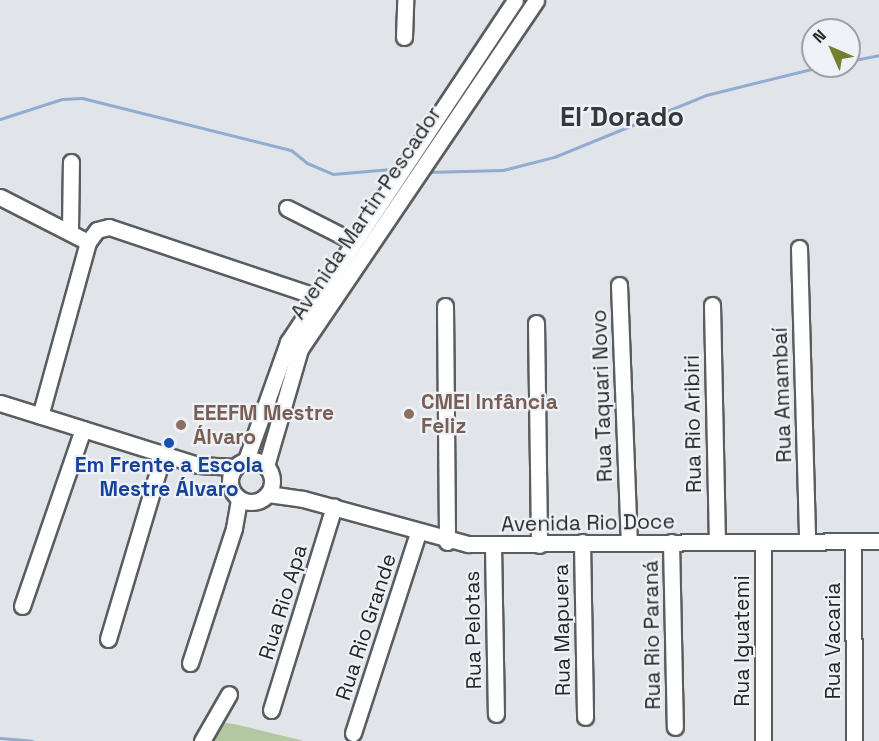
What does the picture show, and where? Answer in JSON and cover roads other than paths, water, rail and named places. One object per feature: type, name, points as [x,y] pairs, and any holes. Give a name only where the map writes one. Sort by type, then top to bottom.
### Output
[{"type":"street","points":[[404,37],[405,0]]},
{"type":"street","name":"Avenida Martin Pescador","points":[[240,464],[281,356],[515,0]]},
{"type":"street","name":"Avenida Martin Pescador","points":[[266,466],[300,349],[536,0]]},
{"type":"street","points":[[70,230],[71,162]]},
{"type":"street","points":[[0,197],[70,230],[88,242]]},
{"type":"street","points":[[287,208],[354,242]]},
{"type":"street","points":[[40,416],[88,242],[98,230],[109,227],[318,297]]},
{"type":"street","name":"Rua Amambaí","points":[[799,248],[807,542]]},
{"type":"street","name":"Rua Taquari Novo","points":[[619,285],[629,542]]},
{"type":"street","name":"Rua Rio Aribiri","points":[[712,305],[717,542]]},
{"type":"street","points":[[445,306],[447,542]]},
{"type":"street","points":[[536,323],[538,544]]},
{"type":"street","points":[[0,404],[198,465],[230,484],[247,501]]},
{"type":"street","points":[[22,606],[83,429]]},
{"type":"street","points":[[108,639],[163,454]]},
{"type":"street","points":[[230,484],[240,464]]},
{"type":"street","points":[[190,663],[234,528],[247,501],[270,489],[266,466],[198,465]]},
{"type":"street","name":"Avenida Rio Doce","points":[[270,489],[447,542],[493,545],[582,542],[879,541]]},
{"type":"street","name":"Rua Rio Apa","points":[[271,710],[334,507]]},
{"type":"street","name":"Rua Rio Grande","points":[[353,733],[418,533]]},
{"type":"street","name":"Rua Mapuera","points":[[582,542],[585,717]]},
{"type":"street","name":"Rua Rio Paraná","points":[[671,542],[675,727]]},
{"type":"street","name":"Rua Iguatemi","points":[[763,542],[763,741]]},
{"type":"street","name":"Rua Vacaria","points":[[853,542],[854,741]]},
{"type":"street","name":"Rua Pelotas","points":[[493,545],[496,714]]},
{"type":"street","points":[[202,741],[229,694]]},
{"type":"waterway","points":[[861,59],[879,55]]},
{"type":"waterway","points":[[426,172],[503,170],[554,157],[706,95],[801,71]]},
{"type":"waterway","points":[[0,119],[62,99],[82,98],[291,150],[307,163],[333,174],[391,169]]},
{"type":"waterway","points":[[0,738],[32,741]]},
{"type":"place","name":"CMEI Infância Feliz","points":[[409,414]]},
{"type":"place","name":"EEEFM Mestre Álvaro","points":[[181,425]]},
{"type":"place","name":"Em Frente a Escola Mestre Álvaro","points":[[169,443]]},
{"type":"district","name":"El´Dorado","points":[[622,117]]}]
